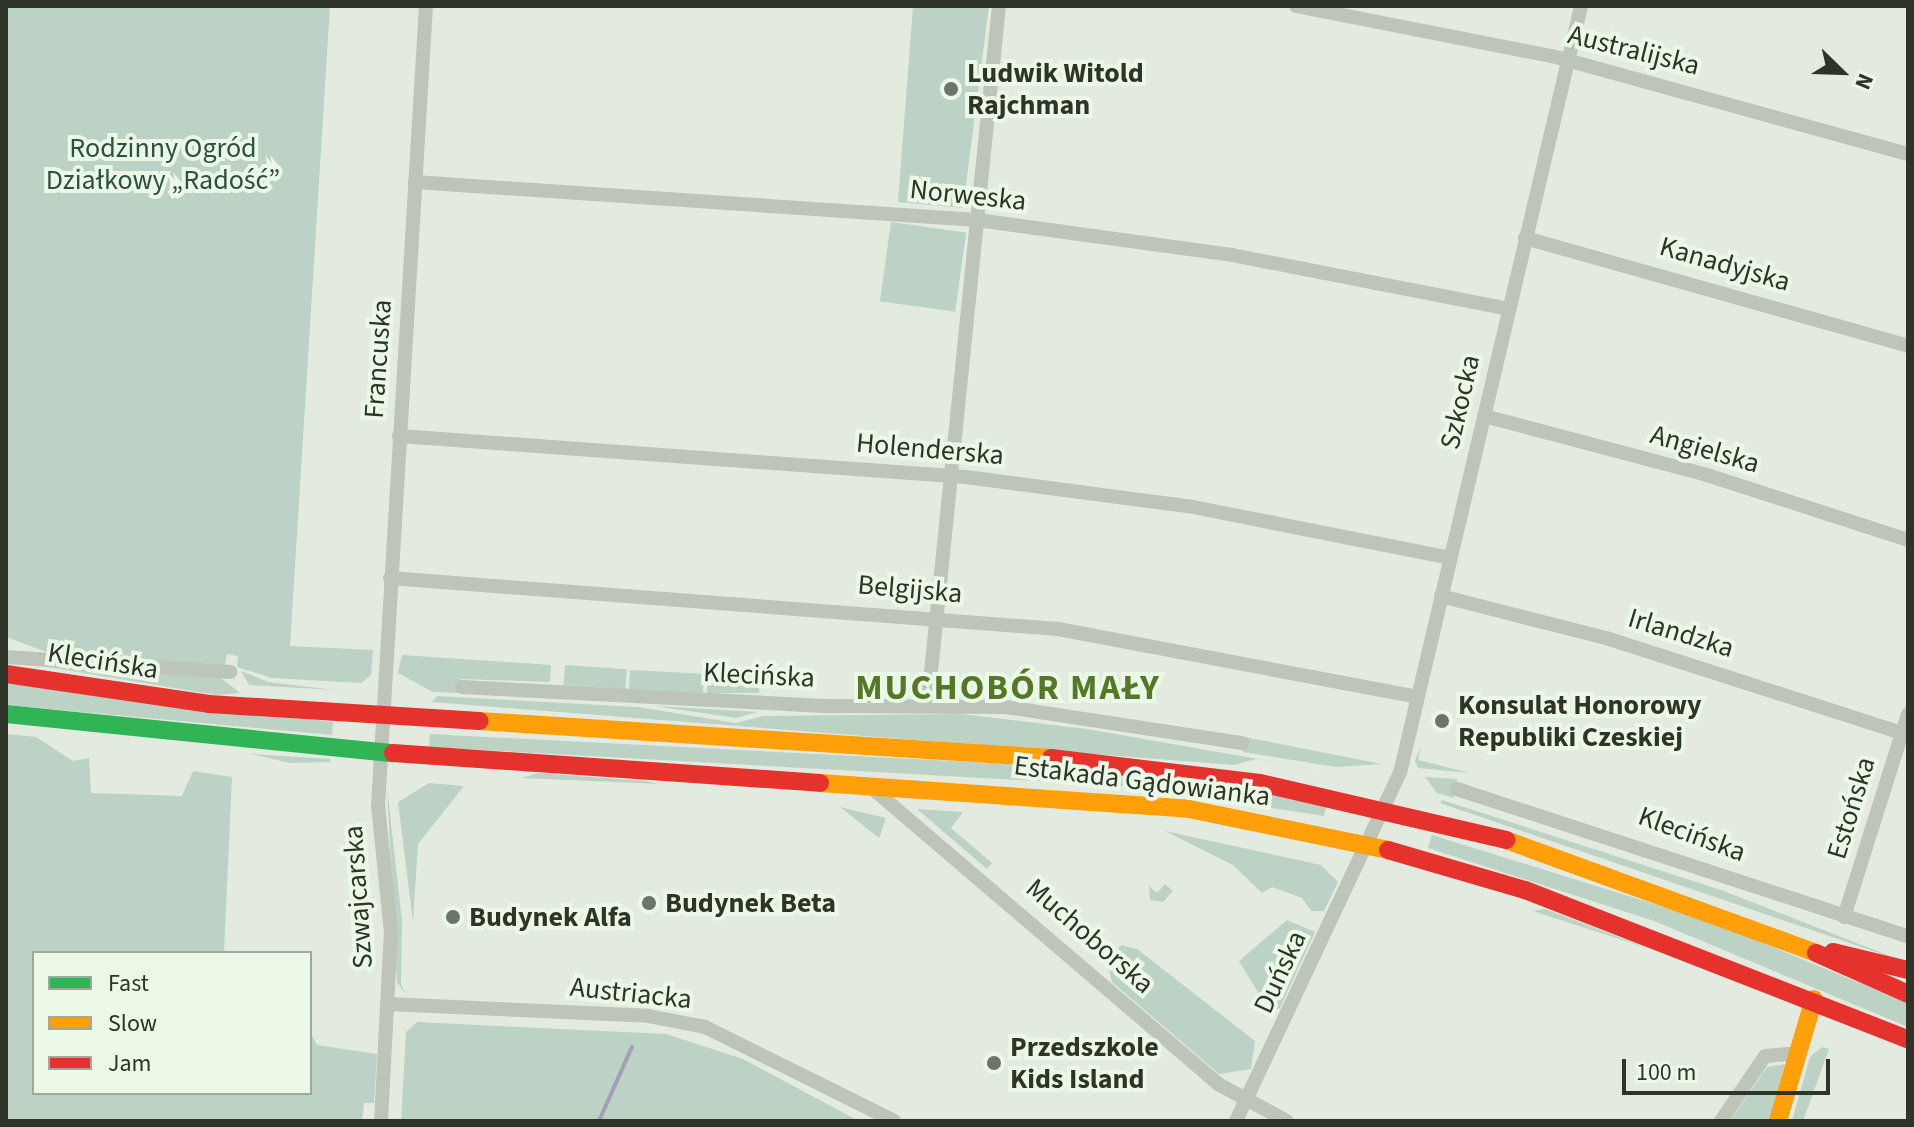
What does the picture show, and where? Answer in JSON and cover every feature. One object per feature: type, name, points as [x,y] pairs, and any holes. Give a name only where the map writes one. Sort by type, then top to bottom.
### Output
[{"type":"main road","name":"Klecińska","points":[[6,674],[209,704],[384,716]]},
{"type":"main road","points":[[6,714],[381,751]]},
{"type":"main road","name":"Estakada Gądowianka","points":[[384,716],[1087,760],[1384,807],[1585,864],[1797,945],[1908,994]]},
{"type":"main road","name":"Estakada Gądowianka","points":[[381,751],[863,783],[1189,809],[1368,844],[1596,913],[1908,1039]]},
{"type":"main road","points":[[1797,945],[1908,970]]},
{"type":"main road","points":[[1778,1121],[1814,999]]},
{"type":"street","name":"Francuska","points":[[384,716],[426,6]]},
{"type":"street","points":[[928,701],[999,6]]},
{"type":"street","name":"Australijska","points":[[1296,6],[1567,60],[1908,154]]},
{"type":"street","name":"Szkocka","points":[[1384,807],[1418,697],[1581,6]]},
{"type":"street","name":"Norweska","points":[[415,182],[977,220],[1232,255],[1509,309]]},
{"type":"street","name":"Kanadyjska","points":[[1525,238],[1908,346]]},
{"type":"street","name":"Angielska","points":[[1484,416],[1707,475],[1908,540]]},
{"type":"street","name":"Holenderska","points":[[399,436],[949,475],[1193,507],[1450,558]]},
{"type":"street","name":"Belgijska","points":[[390,578],[935,616],[1125,638],[1418,697]]},
{"type":"street","name":"Irlandzka","points":[[1441,596],[1621,642],[1902,733]]},
{"type":"street","points":[[6,657],[230,672]]},
{"type":"street","name":"Klecińska","points":[[462,687],[829,706],[928,701],[1242,743]]},
{"type":"street","name":"Estońska","points":[[1844,917],[1908,714]]},
{"type":"street","name":"Szwajcarska","points":[[381,1121],[391,916],[377,830],[384,716]]},
{"type":"street","name":"Muchoborska","points":[[863,783],[1246,1103],[1287,1121]]},
{"type":"street","name":"Klecińska","points":[[1457,789],[1908,936]]},
{"type":"street","name":"Duńska","points":[[1236,1121],[1384,807]]},
{"type":"street","name":"Austriacka","points":[[388,1004],[648,1016],[705,1027],[894,1121]]},
{"type":"street","points":[[1721,1121],[1765,1056],[1798,1053]]},
{"type":"green space","name":"Rodzinny Ogród Działkowy „Radość”","points":[[6,6],[330,6],[290,646],[373,650],[371,675],[361,683],[272,678],[237,667],[238,656],[227,654],[225,665],[52,654],[6,637]]},
{"type":"green space","points":[[913,6],[989,6],[963,208],[898,202]]},
{"type":"green space","points":[[891,222],[966,233],[955,312],[880,301]]},
{"type":"green space","points":[[402,655],[551,665],[550,682],[461,679],[459,693],[433,692],[398,673]]},
{"type":"green space","points":[[6,660],[221,678],[240,693],[216,695]]},
{"type":"green space","points":[[565,665],[627,669],[625,689],[564,685]]},
{"type":"green space","points":[[630,670],[704,674],[703,693],[629,689]]},
{"type":"green space","points":[[241,671],[268,682],[335,690],[249,685]]},
{"type":"green space","points":[[708,675],[760,678],[759,693],[707,693]]},
{"type":"green space","points":[[6,683],[333,722],[332,735],[6,705]]},
{"type":"green space","points":[[437,696],[638,707],[736,723],[763,716],[961,714],[1087,729],[1337,773],[1256,759],[1234,765],[432,702]]},
{"type":"green space","points":[[657,706],[758,712],[736,718]]},
{"type":"green space","points":[[6,734],[36,737],[73,761],[89,758],[91,793],[182,796],[193,771],[232,777],[224,951],[32,951],[32,1095],[312,1095],[312,1036],[317,1045],[377,1054],[374,1103],[364,1103],[362,1121],[6,1121]]},
{"type":"green space","points":[[430,734],[1106,769],[1327,803],[1324,816],[1126,786],[429,747]]},
{"type":"green space","points":[[1245,737],[1382,764],[1336,767],[1243,752]]},
{"type":"green space","points":[[1421,745],[1418,760],[1470,773],[1418,768],[1415,761]]},
{"type":"green space","points":[[251,754],[330,759],[330,762],[290,763]]},
{"type":"green space","points":[[538,773],[645,781],[660,784],[522,778]]},
{"type":"green space","points":[[1425,777],[1457,779],[1454,798],[1437,793]]},
{"type":"green space","points":[[429,783],[464,786],[418,844],[413,922],[398,802]]},
{"type":"green space","points":[[387,788],[402,921],[401,985],[407,996],[397,982]]},
{"type":"green space","points":[[1442,800],[1721,890],[1908,963],[1440,803]]},
{"type":"green space","points":[[840,807],[886,818],[879,838]]},
{"type":"green space","points":[[917,809],[963,812],[951,828],[992,863],[987,869]]},
{"type":"green space","points":[[1165,831],[1321,865],[1338,882],[1324,911],[1311,911],[1302,898],[1272,887],[1262,893],[1233,865]]},
{"type":"green space","points":[[1432,835],[1712,922],[1908,1003],[1908,1027],[1654,921],[1428,848]]},
{"type":"green space","points":[[1165,884],[1173,891],[1163,902],[1150,900],[1149,886],[1157,893]]},
{"type":"green space","points":[[1545,909],[1650,949],[1533,911]]},
{"type":"green space","points":[[1287,920],[1315,932],[1280,1008],[1270,1012],[1239,961]]},
{"type":"green space","points":[[1121,945],[1137,949],[1255,1041],[1251,1069],[1219,1074],[1112,982],[1107,963]]},
{"type":"green space","points":[[417,1022],[666,1034],[743,1059],[859,1121],[401,1121],[406,1032]]},
{"type":"green space","points":[[1822,1047],[1829,1049],[1803,1121],[1792,1121],[1810,1057]]},
{"type":"green space","points":[[1785,1064],[1770,1121],[1730,1121],[1767,1067]]},
{"type":"waterway","points":[[599,1121],[632,1047]]},
{"type":"traffic: fast","points":[[6,714],[393,753]]},
{"type":"traffic: slow","points":[[479,721],[1051,758]]},
{"type":"traffic: slow","points":[[820,783],[1189,809],[1388,850]]},
{"type":"traffic: slow","points":[[1506,840],[1816,953]]},
{"type":"traffic: slow","points":[[1778,1121],[1814,999]]},
{"type":"traffic: jam","points":[[6,674],[209,704],[479,721]]},
{"type":"traffic: jam","points":[[393,753],[820,783]]},
{"type":"traffic: jam","points":[[1051,758],[1260,783],[1506,840]]},
{"type":"traffic: jam","points":[[1388,850],[1525,890],[1908,1039]]},
{"type":"traffic: jam","points":[[1833,952],[1908,970]]},
{"type":"traffic: jam","points":[[1816,953],[1908,994]]},
{"type":"place","name":"Ludwik Witold Rajchman","points":[[951,89]]},
{"type":"place","name":"Konsulat Honorowy Republiki Czeskiej","points":[[1442,721]]},
{"type":"place","name":"Budynek Beta","points":[[649,903]]},
{"type":"place","name":"Budynek Alfa","points":[[453,917]]},
{"type":"place","name":"Przedszkole Kids Island","points":[[994,1063]]},
{"type":"district","name":"MUCHOBÓR MAŁY","points":[[1008,688]]}]
